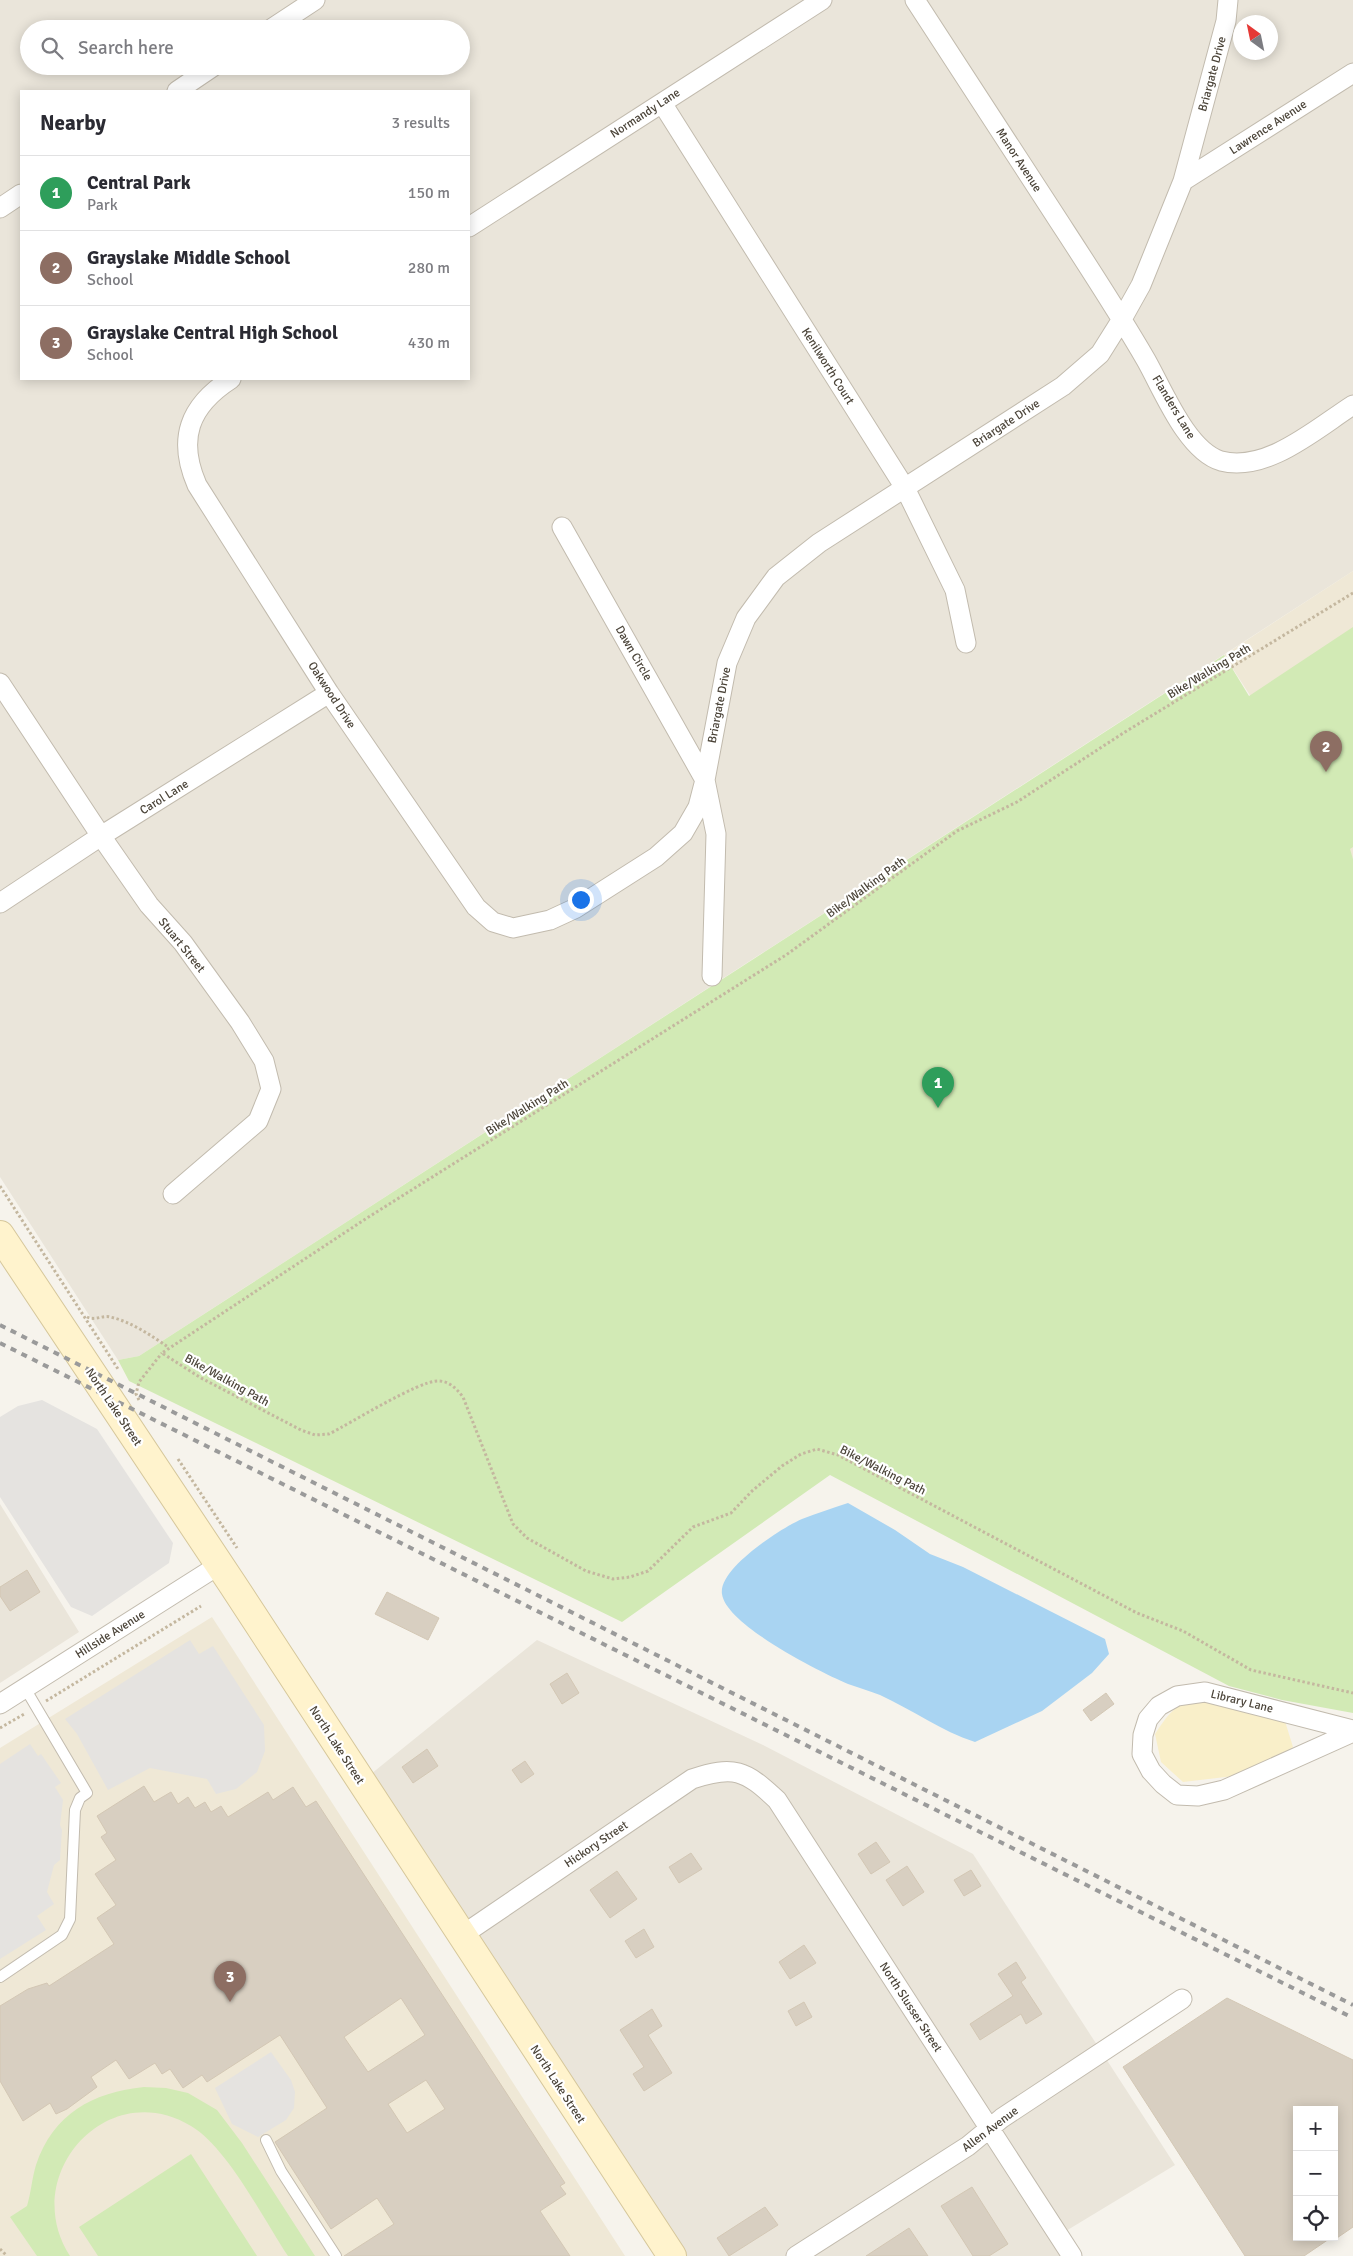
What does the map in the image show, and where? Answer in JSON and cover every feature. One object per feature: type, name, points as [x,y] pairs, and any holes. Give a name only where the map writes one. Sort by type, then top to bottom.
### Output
[{"type":"street","points":[[285,20],[315,0]]},
{"type":"street","name":"Normandy Lane","points":[[470,226],[822,0]]},
{"type":"street","name":"Manor Avenue","points":[[915,0],[1122,319]]},
{"type":"street","name":"Briargate Drive","points":[[513,928],[550,920],[576,908],[656,857],[683,833],[698,807],[705,780],[727,663],[746,618],[776,576],[819,543],[1063,386],[1100,354],[1141,284],[1183,181],[1226,20],[1228,0]]},
{"type":"street","name":"Lawrence Avenue","points":[[1183,181],[1353,72]]},
{"type":"street","points":[[178,90],[201,75]]},
{"type":"street","name":"Kenilworth Court","points":[[662,103],[905,488],[955,590],[966,642]]},
{"type":"street","points":[[0,208],[20,195]]},
{"type":"street","name":"Flanders Lane","points":[[1122,319],[1190,438],[1207,454],[1221,460],[1238,463],[1255,462],[1279,452],[1353,405]]},
{"type":"street","name":"Oakwood Drive","points":[[230,380],[198,409],[188,437],[186,452],[190,469],[198,485],[329,693],[476,907],[493,922],[513,928]]},
{"type":"street","name":"Dawn Circle","points":[[562,526],[705,780]]},
{"type":"street","name":"Stuart Street","points":[[0,683],[149,905],[183,943],[240,1022],[264,1061],[271,1089],[258,1122],[172,1194]]},
{"type":"street","name":"Carol Lane","points":[[0,903],[101,836],[329,693]]},
{"type":"street","name":"Briargate Drive","points":[[705,780],[716,834],[712,976]]},
{"type":"street","name":"North Lake Street","points":[[0,1235],[231,1560],[461,1936],[672,2256]]},
{"type":"street","name":"Hillside Avenue","points":[[0,1704],[231,1560]]},
{"type":"street","name":"Library Lane","points":[[1205,1692],[1353,1731],[1224,1790],[1198,1796],[1177,1795],[1151,1771],[1142,1754],[1143,1735],[1148,1719],[1159,1706],[1177,1696],[1205,1692]]},
{"type":"street","name":"Hickory Street","points":[[461,1936],[692,1779],[714,1772],[738,1772]]},
{"type":"street","name":"North Slusser Street","points":[[738,1772],[754,1779],[777,1800],[1072,2256]]},
{"type":"street","name":"Allen Avenue","points":[[796,2256],[968,2146],[1002,2118],[1182,2000]]},
{"type":"lane","points":[[0,1977],[62,1935],[70,1919],[75,1810],[80,1798],[87,1793],[25,1688]]},
{"type":"lane","points":[[266,2140],[281,2171],[336,2256]]},
{"type":"path","name":"Bike/Walking Path","points":[[1353,593],[1125,732],[1018,802],[957,831],[786,955],[367,1218],[168,1347],[162,1353],[201,1378],[315,1435],[329,1434],[428,1382],[448,1383],[456,1388],[463,1397],[512,1524],[527,1538],[562,1558],[586,1571],[613,1579],[630,1577],[648,1571],[693,1527],[731,1513],[752,1491],[782,1466],[801,1454],[817,1450],[838,1454],[1137,1613],[1183,1631],[1252,1670],[1353,1694]]},
{"type":"path","points":[[0,1186],[94,1328],[120,1372]]},
{"type":"path","points":[[86,1316],[97,1319],[107,1316],[119,1320],[168,1347]]},
{"type":"path","points":[[94,1328],[97,1319]]},
{"type":"path","points":[[136,1394],[139,1382],[162,1353]]},
{"type":"path","points":[[132,1390],[143,1408]]},
{"type":"path","points":[[173,1452],[206,1498],[231,1560]]},
{"type":"path","points":[[0,1728],[202,1606]]},
{"type":"path","points":[[0,2249],[8,2256]]},
{"type":"shaded area","points":[[0,0],[1353,0],[1353,571],[139,1356],[118,1360],[0,1177]]},
{"type":"shaded area","points":[[1353,571],[1353,859],[1349,849],[1224,655]]},
{"type":"shaded area","points":[[42,1400],[97,1429],[173,1543],[169,1563],[92,1616],[71,1607],[0,1497],[0,1417],[18,1406]]},
{"type":"shaded area","points":[[0,1504],[79,1632],[0,1683]]},
{"type":"shaded area","points":[[212,1617],[625,2256],[0,2256],[0,1748]]},
{"type":"shaded area","points":[[190,1640],[199,1654],[213,1646],[264,1725],[265,1751],[257,1772],[236,1789],[216,1794],[207,1779],[150,1768],[108,1790],[77,1734],[65,1719]]},
{"type":"shaded area","points":[[537,1640],[763,1745],[973,1854],[1175,2165],[1051,2240],[1060,2256],[685,2256],[371,1774]]},
{"type":"shaded area","points":[[30,1744],[38,1756],[41,1754],[61,1783],[55,1787],[63,1800],[60,1825],[62,1830],[60,1860],[54,1865],[47,1892],[54,1904],[37,1916],[46,1930],[0,1959],[0,1764]]},
{"type":"shaded area","points":[[271,2052],[291,2080],[295,2092],[294,2108],[286,2120],[258,2137],[232,2124],[215,2088]]},
{"type":"green space","points":[[1353,627],[1353,847],[1350,849],[1353,859],[1353,1713],[1282,1700],[1229,1686],[830,1475],[622,1622],[129,1381],[118,1360],[139,1356],[1224,655],[1249,696]]},
{"type":"green space","points":[[144,2087],[166,2088],[188,2093],[217,2110],[242,2143],[315,2256],[288,2256],[244,2185],[205,2136],[191,2126],[160,2114],[129,2114],[102,2124],[80,2142],[63,2166],[55,2195],[57,2225],[70,2256],[37,2256],[10,2217],[27,2206],[36,2165],[43,2147],[64,2119],[92,2100],[108,2094]]},
{"type":"green space","points":[[191,2154],[257,2256],[98,2256],[79,2227]]},
{"type":"sand","points":[[1216,1701],[1284,1718],[1293,1747],[1267,1765],[1234,1776],[1183,1782],[1161,1762],[1155,1734],[1169,1715],[1180,1706],[1194,1702]]},
{"type":"water","points":[[848,1503],[895,1530],[930,1554],[963,1567],[1105,1639],[1109,1654],[1092,1673],[1042,1711],[975,1742],[950,1732],[880,1695],[848,1684],[776,1646],[756,1633],[727,1606],[722,1594],[723,1584],[740,1562],[766,1540],[802,1519]]},
{"type":"building","points":[[27,1570],[40,1592],[10,1611],[0,1596],[0,1587]]},
{"type":"building","points":[[387,1592],[439,1618],[428,1640],[375,1614]]},
{"type":"building","points":[[567,1673],[579,1693],[562,1704],[550,1684]]},
{"type":"building","points":[[1106,1693],[1114,1704],[1091,1721],[1083,1710]]},
{"type":"building","points":[[427,1749],[438,1766],[413,1783],[402,1767]]},
{"type":"building","points":[[525,1761],[534,1774],[521,1783],[512,1770]]},
{"type":"building","points":[[144,1786],[154,1802],[171,1792],[178,1804],[188,1797],[195,1808],[205,1802],[211,1812],[221,1806],[228,1817],[268,1792],[273,1800],[293,1787],[306,1807],[316,1801],[565,2183],[560,2186],[566,2194],[540,2211],[570,2256],[344,2256],[394,2224],[377,2198],[331,2229],[275,2142],[327,2108],[280,2035],[207,2082],[202,2075],[183,2088],[170,2069],[162,2074],[155,2063],[129,2079],[116,2060],[91,2077],[97,2087],[67,2109],[56,2114],[50,2103],[23,2121],[0,2081],[0,2006],[28,1989],[47,1983],[49,1986],[114,1944],[97,1918],[116,1905],[95,1874],[116,1860],[101,1837],[107,1833],[97,1816]],"holes":[[[401,1998],[425,2035],[368,2072],[344,2037]],[[426,2080],[445,2109],[407,2133],[388,2104]]]},
{"type":"building","points":[[876,1842],[890,1862],[871,1874],[858,1854]]},
{"type":"building","points":[[691,1853],[702,1869],[679,1883],[669,1867]]},
{"type":"building","points":[[907,1866],[924,1892],[903,1906],[886,1880]]},
{"type":"building","points":[[971,1870],[981,1886],[964,1896],[954,1880]]},
{"type":"building","points":[[617,1871],[637,1899],[610,1918],[590,1890]]},
{"type":"building","points":[[644,1929],[654,1947],[636,1958],[625,1941]]},
{"type":"building","points":[[804,1945],[816,1963],[790,1979],[779,1962]]},
{"type":"building","points":[[1016,1962],[1026,1978],[1021,1982],[1042,2014],[1026,2024],[1021,2014],[980,2040],[970,2024],[1013,1996],[998,1974]]},
{"type":"building","points":[[1227,1998],[1353,2060],[1353,2227],[1338,2237],[1338,2106],[1293,2106],[1293,2241],[1326,2241],[1304,2256],[1245,2256],[1123,2067]]},
{"type":"building","points":[[804,2002],[812,2017],[796,2026],[788,2011]]},
{"type":"building","points":[[652,2009],[662,2026],[648,2035],[672,2073],[644,2091],[633,2074],[644,2067],[620,2030]]},
{"type":"building","points":[[972,2187],[1008,2244],[989,2256],[973,2256],[941,2206]]},
{"type":"building","points":[[765,2207],[778,2225],[729,2256],[717,2238]]},
{"type":"building","points":[[909,2228],[928,2256],[866,2256]]},
{"type":"railway","points":[[0,1325],[1353,2005]]},
{"type":"railway","points":[[0,1343],[1353,2018]]},
{"type":"place","name":"Grayslake Middle School","points":[[1326,772]]},
{"type":"place","name":"Central Park","points":[[938,1108]]},
{"type":"place","name":"Grayslake Central High School","points":[[230,2002]]}]
